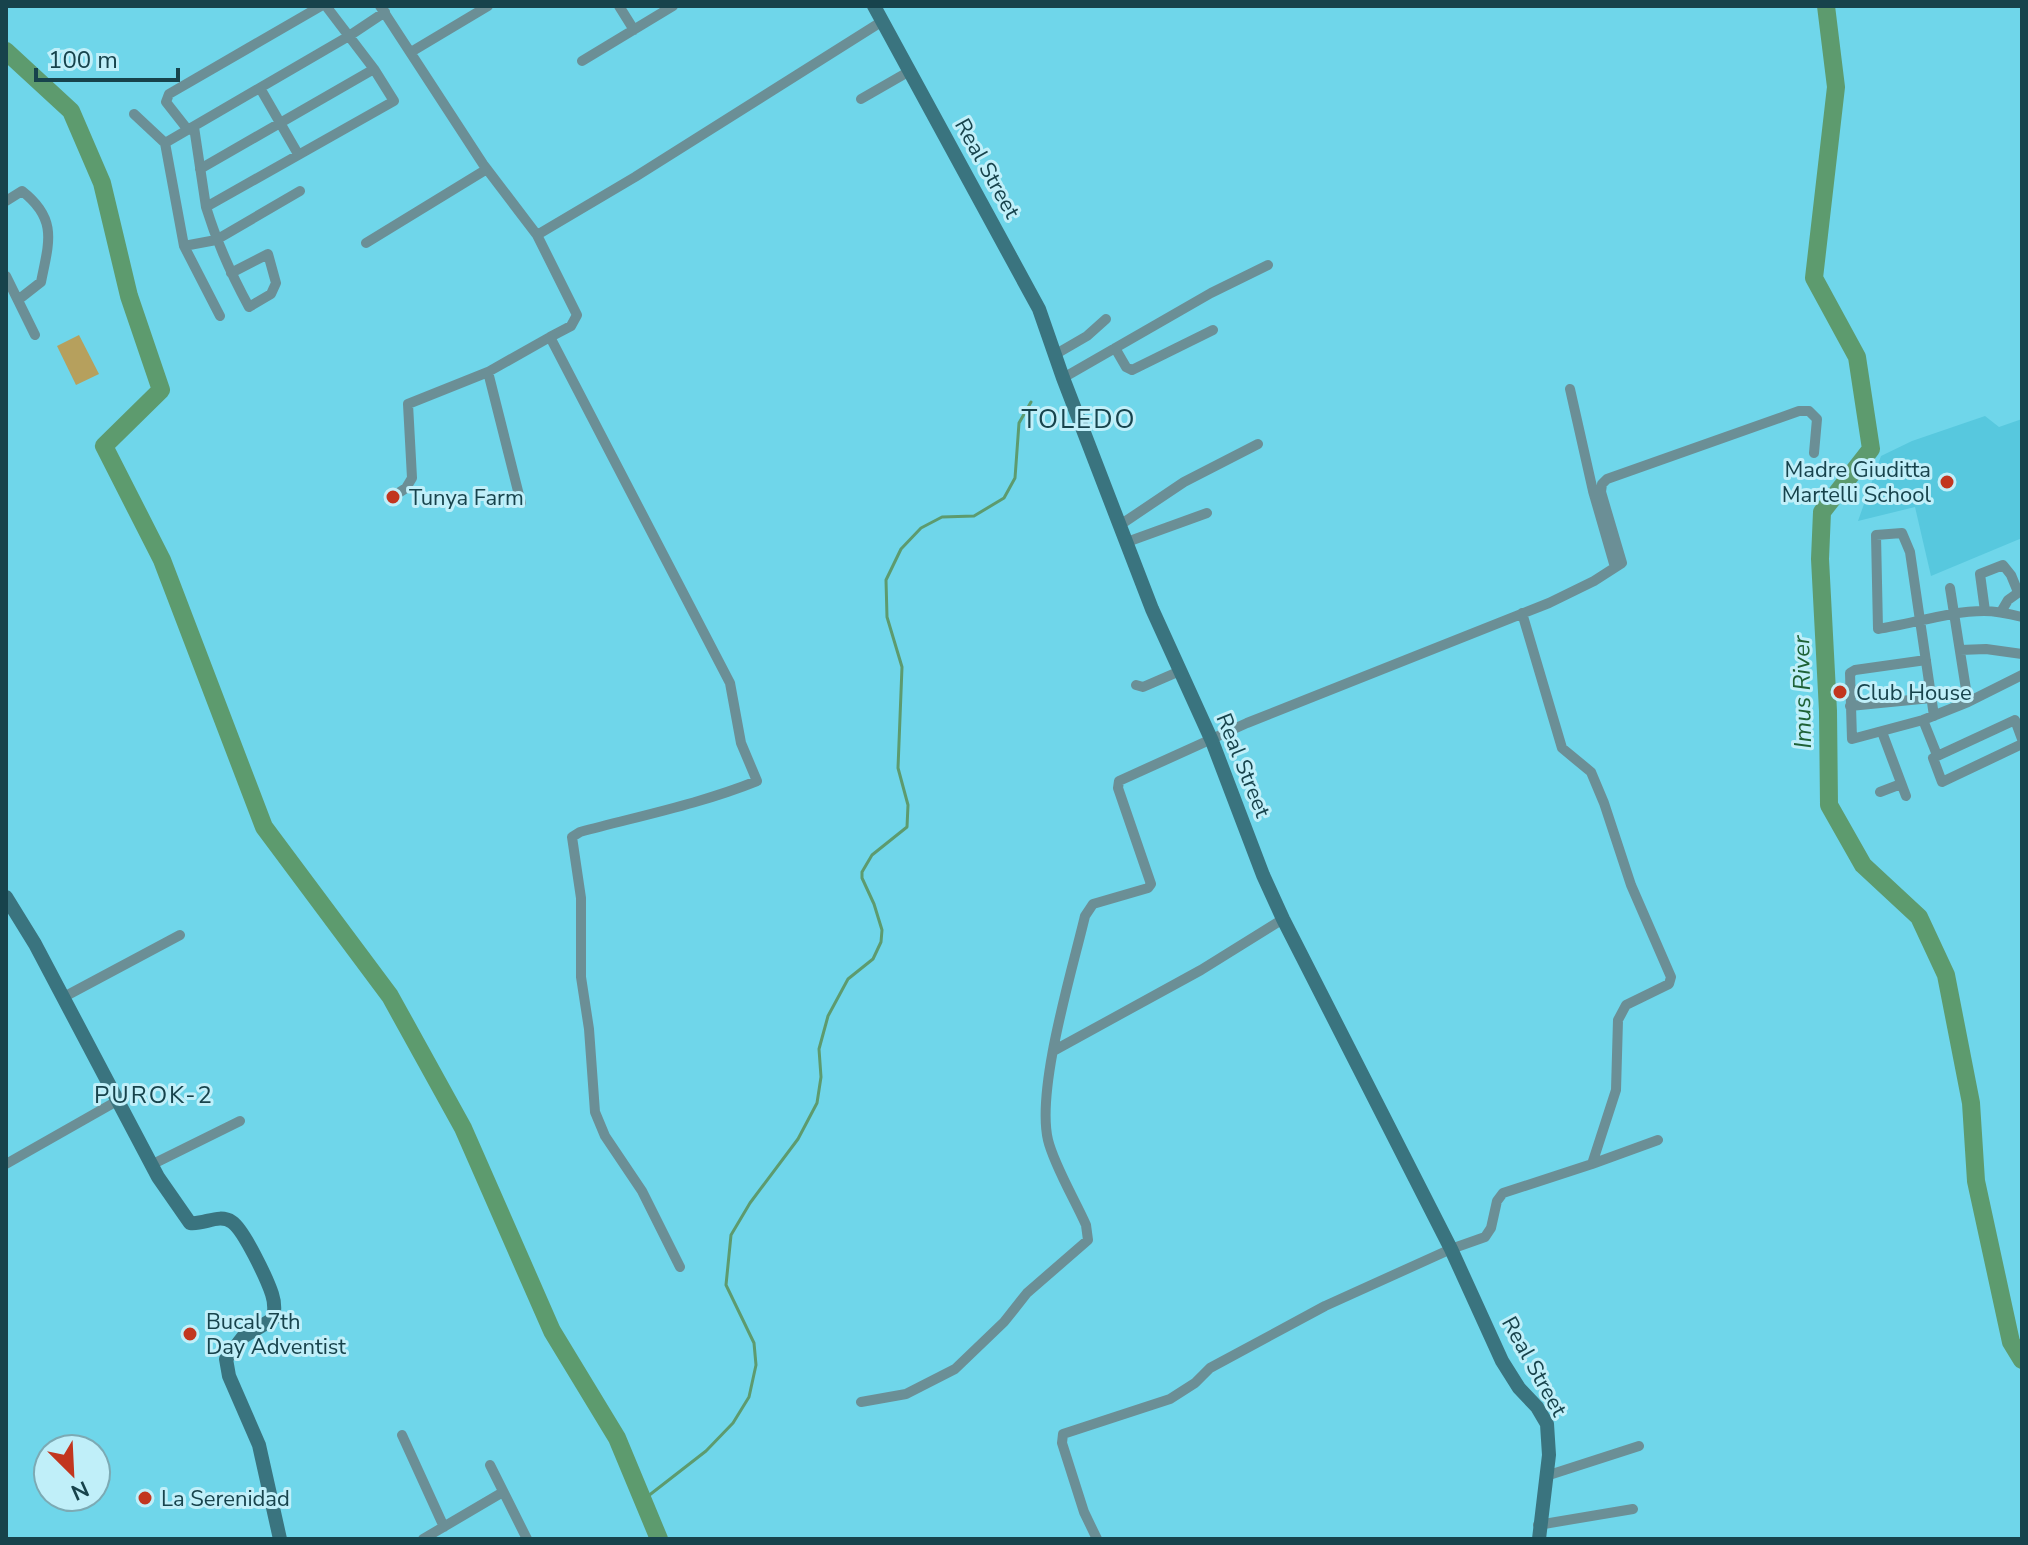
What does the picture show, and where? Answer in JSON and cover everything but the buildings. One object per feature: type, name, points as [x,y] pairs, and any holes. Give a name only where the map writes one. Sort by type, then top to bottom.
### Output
[{"type":"street","points":[[206,207],[394,101],[374,69],[324,6],[169,94],[166,102],[191,129],[206,207],[216,240],[231,273],[249,307],[271,294],[276,283],[268,254],[231,273]]},
{"type":"street","points":[[411,52],[488,6]]},
{"type":"street","points":[[619,6],[634,30]]},
{"type":"street","points":[[582,61],[673,6]]},
{"type":"street","name":"Real Street","points":[[874,6],[1039,309],[1120,525],[1212,741],[1283,919],[1451,1249],[1502,1361],[1547,1424],[1549,1455],[1538,1532]]},
{"type":"street","points":[[165,143],[349,36],[382,9],[487,169],[537,235],[577,315],[571,326],[488,372],[408,404],[412,478],[406,488],[394,496]]},
{"type":"street","points":[[537,235],[881,22]]},
{"type":"street","points":[[200,169],[374,69]]},
{"type":"street","points":[[861,99],[908,72]]},
{"type":"street","points":[[260,88],[298,154]]},
{"type":"street","points":[[134,114],[165,143],[184,246],[220,316]]},
{"type":"street","points":[[366,243],[487,169]]},
{"type":"street","points":[[6,201],[22,191],[38,203],[51,232],[41,282],[18,300]]},
{"type":"street","points":[[184,246],[216,240],[300,191]]},
{"type":"street","points":[[1063,378],[1211,293],[1268,265]]},
{"type":"street","points":[[6,276],[35,335]]},
{"type":"street","points":[[1056,354],[1087,336],[1106,319]]},
{"type":"street","points":[[1115,348],[1126,367],[1132,370],[1213,330]]},
{"type":"street","points":[[550,337],[730,683],[741,743],[757,781],[688,806],[651,812],[572,837],[581,898],[581,977],[589,1029],[595,1112],[605,1136],[642,1191],[680,1267]]},
{"type":"street","points":[[488,372],[521,503]]},
{"type":"street","points":[[1570,389],[1593,491],[1615,567]]},
{"type":"street","points":[[861,1402],[906,1394],[955,1369],[1004,1322],[1027,1293],[1088,1240],[1086,1225],[1049,1141],[1045,1107],[1055,1050],[1089,907],[1148,888],[1151,884],[1117,783],[1297,702],[1522,613],[1594,581],[1622,563],[1601,492],[1602,484],[1607,479],[1799,411],[1809,411],[1817,419],[1814,453]]},
{"type":"street","points":[[1120,525],[1184,482],[1258,444]]},
{"type":"street","points":[[1127,542],[1207,513]]},
{"type":"street","points":[[1937,755],[1928,718],[1931,698],[1921,622],[1910,552],[1902,533],[1876,535],[1878,629],[1921,622],[1954,614],[1985,611],[2022,617]]},
{"type":"street","points":[[1985,611],[1980,574],[2003,565],[2020,591],[2008,600],[2001,612]]},
{"type":"street","points":[[1950,588],[1968,702]]},
{"type":"street","points":[[1522,613],[1562,748],[1591,772],[1631,885],[1671,977],[1669,984],[1626,1005],[1618,1020],[1616,1090],[1592,1164]]},
{"type":"street","points":[[1960,650],[1986,649],[2022,654]]},
{"type":"street","points":[[1926,660],[1850,673],[1852,739],[1928,718],[2022,675]]},
{"type":"street","points":[[1136,685],[1143,687],[1180,671]]},
{"type":"street","points":[[1850,706],[1931,698]]},
{"type":"street","points":[[2015,720],[2022,742],[1942,782],[1933,758],[2015,720]]},
{"type":"street","points":[[1880,792],[1904,790],[1882,732]]},
{"type":"street","points":[[6,897],[35,944],[151,1165],[190,1223],[200,1224],[215,1218],[231,1221],[240,1230],[272,1293],[276,1309],[273,1319],[243,1337],[226,1359],[229,1376],[259,1445],[280,1539]]},
{"type":"street","points":[[1055,1050],[1201,970],[1283,919]]},
{"type":"street","points":[[62,998],[180,935]]},
{"type":"street","points":[[6,1164],[117,1101]]},
{"type":"street","points":[[151,1165],[240,1121]]},
{"type":"street","points":[[1097,1539],[1084,1512],[1066,1457],[1063,1434],[1170,1399],[1195,1383],[1210,1368],[1325,1306],[1451,1249],[1485,1237],[1491,1228],[1497,1201],[1503,1193],[1658,1140]]},
{"type":"street","points":[[402,1435],[444,1527]]},
{"type":"street","points":[[1546,1476],[1639,1446]]},
{"type":"street","points":[[490,1465],[527,1539]]},
{"type":"street","points":[[423,1539],[503,1492]]},
{"type":"street","points":[[1538,1532],[1633,1509]]},
{"type":"shaded area","points":[[79,335],[99,374],[76,385],[57,346]]},
{"type":"shaded area","name":"Madre Giuditta Martelli School","points":[[1985,416],[1999,427],[2022,419],[2022,538],[1931,576],[1915,507],[1858,521],[1881,456],[1912,441]]},
{"type":"waterway","name":"Imus River","points":[[1826,6],[1836,87],[1814,278],[1857,357],[1871,449],[1822,512],[1820,559],[1828,711],[1829,805],[1863,865],[1919,917],[1946,975],[1971,1103],[1976,1181],[2011,1342],[2022,1360]]},
{"type":"waterway","points":[[6,51],[71,111],[102,183],[129,296],[161,390],[104,446],[162,560],[264,827],[390,996],[463,1128],[552,1331],[617,1438],[659,1539]]},
{"type":"waterway","points":[[643,1500],[706,1451],[733,1423],[749,1397],[756,1365],[754,1343],[726,1285],[731,1235],[750,1203],[798,1139],[817,1103],[821,1077],[819,1049],[828,1016],[848,979],[873,959],[881,942],[882,930],[862,872],[872,855],[907,827],[908,805],[898,768],[902,667],[887,617],[886,580],[901,549],[921,528],[942,517],[974,516],[1004,498],[1015,478],[1019,423],[1031,402]]},
{"type":"place","name":"Madre Giuditta Martelli School","points":[[1947,482]]},
{"type":"place","name":"Tunya Farm","points":[[393,497]]},
{"type":"place","name":"Club House","points":[[1840,692]]},
{"type":"place","name":"Bucal 7th Day Adventist","points":[[190,1334]]},
{"type":"place","name":"La Serenidad","points":[[145,1498]]},
{"type":"district","name":"TOLEDO","points":[[1079,419]]},
{"type":"district","name":"PUROK-2","points":[[154,1095]]}]
